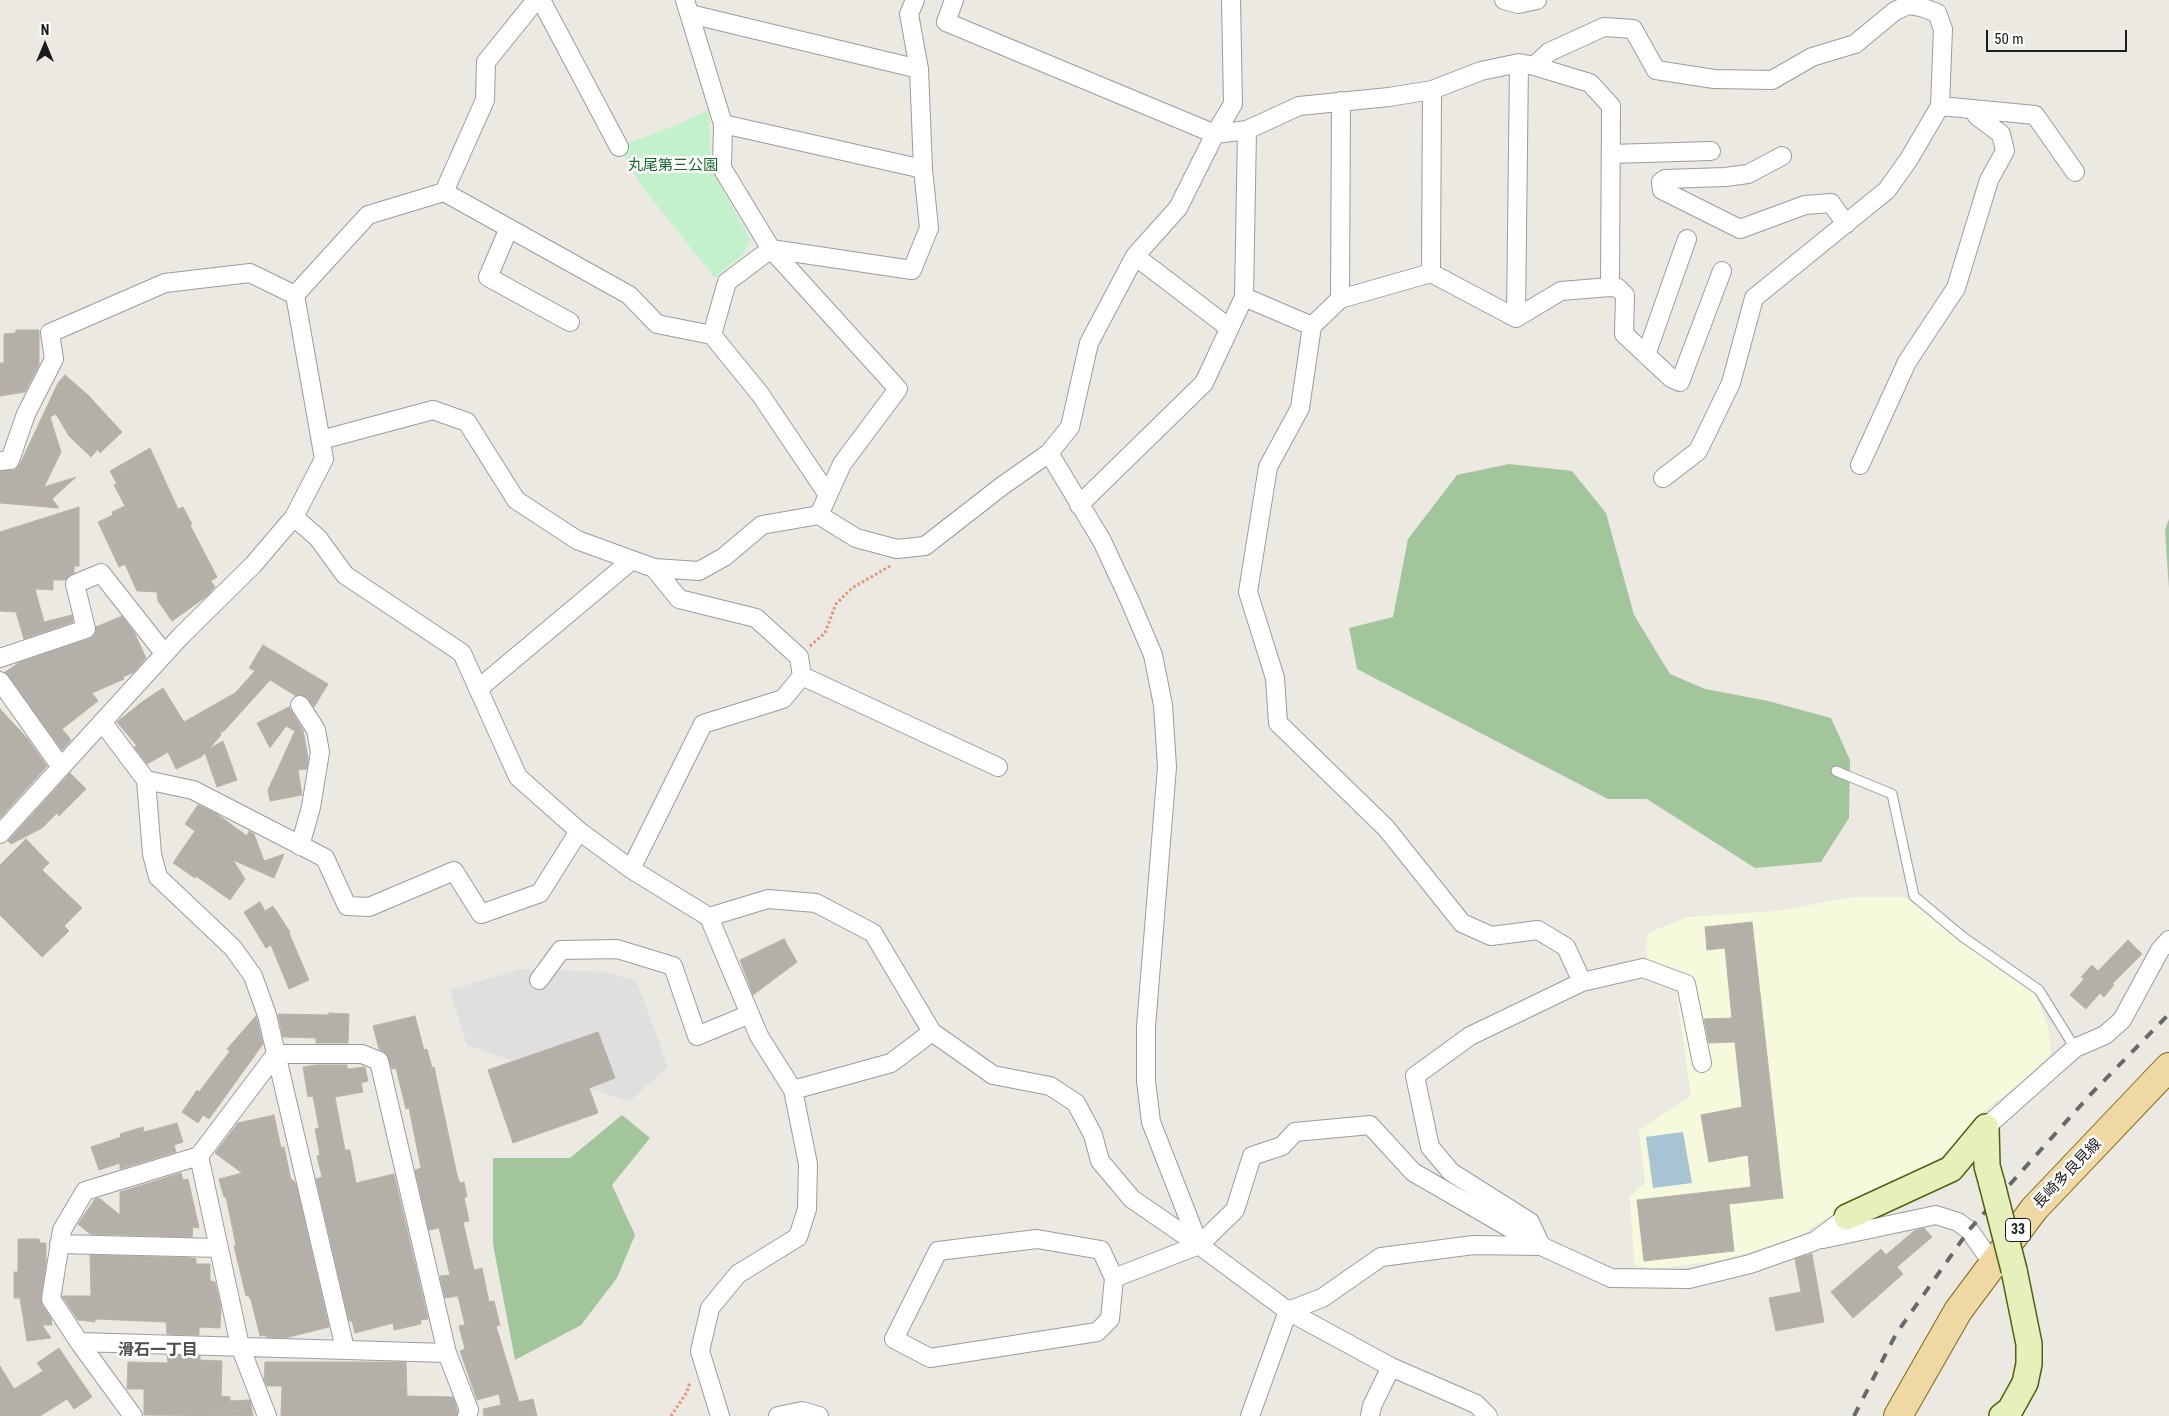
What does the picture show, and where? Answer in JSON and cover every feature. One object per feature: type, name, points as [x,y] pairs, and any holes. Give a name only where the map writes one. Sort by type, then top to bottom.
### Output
[{"type":"main road","name":"長崎多良見線","points":[[1898,1416],[1958,1311],[2003,1267],[2034,1209],[2169,1067]]},
{"type":"street","points":[[444,192],[485,100],[486,62],[536,0]]},
{"type":"street","points":[[541,0],[619,147]]},
{"type":"street","points":[[712,334],[727,282],[771,249],[912,270],[929,228],[923,169],[919,69],[909,14],[915,0]]},
{"type":"street","points":[[954,0],[946,22],[1215,134],[1247,130],[1299,106],[1389,97],[1432,90],[1481,71],[1526,64],[1604,27],[1633,29],[1656,70],[1714,79],[1772,80],[1812,58],[1855,44],[1895,11],[1908,5],[1921,7],[1937,13],[1943,29],[1940,106],[1888,190],[1754,298],[1731,383],[1698,451],[1663,478]]},
{"type":"street","points":[[321,440],[433,410],[467,422],[516,500],[577,540],[654,568],[699,570],[724,557],[762,525],[819,515],[856,538],[897,549],[925,546],[1002,486],[1049,453],[1070,427],[1089,343],[1135,256],[1178,208],[1215,134],[1233,104],[1231,0]]},
{"type":"street","points":[[1504,0],[1518,4],[1537,0]]},
{"type":"street","points":[[688,7],[919,69]]},
{"type":"street","points":[[688,7],[724,124],[722,168],[771,249],[898,389],[842,464],[819,515]]},
{"type":"street","points":[[1526,64],[1590,83],[1611,106],[1610,287]]},
{"type":"street","points":[[1516,318],[1526,64]]},
{"type":"street","points":[[1431,273],[1432,90]]},
{"type":"street","points":[[1340,299],[1342,101]]},
{"type":"street","points":[[1940,106],[2035,116],[2075,172]]},
{"type":"street","points":[[1860,465],[1907,362],[1956,288],[1988,180],[2005,152],[2001,134],[1977,116],[1974,110]]},
{"type":"street","points":[[724,124],[923,169]]},
{"type":"street","points":[[1079,505],[1204,383],[1228,327],[1244,297],[1247,130]]},
{"type":"street","points":[[1611,154],[1711,152]]},
{"type":"street","points":[[1782,156],[1748,174],[1725,177],[1665,179],[1661,182],[1662,190],[1740,229],[1805,205],[1830,203],[1846,224]]},
{"type":"street","points":[[295,295],[368,215],[444,192],[629,295],[657,324],[712,334],[760,394],[828,495]]},
{"type":"street","points":[[509,228],[488,277],[570,322]]},
{"type":"street","points":[[1646,355],[1687,239]]},
{"type":"street","points":[[1135,256],[1228,327]]},
{"type":"street","points":[[1516,318],[1561,291],[1618,288],[1626,295],[1624,334],[1671,378],[1680,382],[1722,271]]},
{"type":"street","points":[[0,461],[10,460],[26,414],[54,359],[50,333],[165,283],[250,273],[295,295]]},
{"type":"street","points":[[1516,318],[1431,273],[1340,299],[1312,326],[1300,408],[1268,467],[1248,592],[1274,678],[1278,724],[1386,828],[1462,923],[1491,936],[1538,930],[1566,947],[1582,982]]},
{"type":"street","points":[[0,834],[103,723],[164,653],[253,566],[294,517],[324,459],[295,295]]},
{"type":"street","points":[[1244,297],[1312,326]]},
{"type":"street","points":[[1049,453],[1102,541],[1134,610],[1153,656],[1163,705],[1167,767],[1146,1026],[1146,1081],[1151,1122],[1198,1245]]},
{"type":"street","points":[[294,517],[318,538],[345,575],[462,653],[518,777],[579,831],[631,868],[710,916],[760,1036],[793,1090],[808,1164],[807,1209],[798,1237],[738,1274],[710,1308],[700,1351],[720,1416]]},
{"type":"street","points":[[478,689],[632,560]]},
{"type":"street","points":[[631,868],[703,724],[782,699],[802,676],[799,657],[756,618],[679,599],[654,568]]},
{"type":"street","points":[[0,658],[86,629],[75,584],[101,573],[164,653]]},
{"type":"street","points":[[802,676],[998,767]]},
{"type":"street","points":[[0,681],[61,767]]},
{"type":"street","points":[[300,705],[316,730],[320,752],[311,806],[300,846]]},
{"type":"street","points":[[103,723],[146,780],[152,854],[158,877],[233,948],[253,976],[268,1015],[345,1349]]},
{"type":"street","points":[[146,780],[193,790],[325,858],[347,906],[369,907],[454,871],[481,914],[540,893],[579,831]]},
{"type":"street","points":[[710,916],[768,899],[816,903],[873,933],[932,1032],[993,1075],[1050,1086],[1076,1103],[1093,1135],[1100,1161],[1132,1199],[1288,1311],[1392,1367],[1476,1404],[1488,1416]]},
{"type":"street","points":[[1815,1241],[1848,1217],[1951,1169],[1986,1127],[2075,1048],[2105,1035],[2122,1020],[2160,950],[2169,940]]},
{"type":"street","points":[[539,980],[561,950],[617,949],[673,966],[697,1036],[750,1014]]},
{"type":"street","points":[[1541,1246],[1530,1222],[1450,1172],[1430,1147],[1415,1076],[1470,1036],[1582,982],[1643,968],[1686,984],[1702,1064]]},
{"type":"street","points":[[793,1090],[891,1062],[932,1032]]},
{"type":"street","points":[[133,1416],[79,1342],[51,1298],[62,1230],[85,1191],[199,1156],[276,1054]]},
{"type":"street","points":[[276,1054],[362,1054],[379,1061],[447,1353],[469,1410],[467,1416]]},
{"type":"street","points":[[1114,1278],[1198,1245],[1235,1210],[1252,1156],[1282,1146],[1295,1132],[1370,1125],[1413,1172],[1541,1246],[1611,1278],[1689,1279],[1750,1264],[1815,1241],[1936,1215],[1958,1222],[1969,1230],[2003,1267]]},
{"type":"street","points":[[1986,1127],[1987,1166],[1992,1184],[2003,1267],[2029,1344],[2029,1364],[2025,1383],[2010,1410],[2002,1416]]},
{"type":"street","points":[[199,1156],[240,1346],[267,1416]]},
{"type":"street","points":[[1037,1239],[1101,1250],[1114,1278],[1110,1319],[1098,1332],[930,1358],[894,1339],[938,1251],[1037,1239]]},
{"type":"street","points":[[60,1244],[219,1248]]},
{"type":"street","points":[[1250,1416],[1288,1311],[1322,1298],[1381,1258],[1474,1245],[1541,1246]]},
{"type":"street","points":[[79,1342],[447,1353]]},
{"type":"street","points":[[1370,1416],[1372,1406],[1392,1367]]},
{"type":"street","points":[[778,1416],[802,1411],[819,1416]]},
{"type":"lane","points":[[1836,771],[1892,794],[1914,896],[1963,937],[2039,990],[2075,1048]]},
{"type":"path","points":[[799,657],[825,633],[836,604],[852,588],[893,565]]},
{"type":"path","points":[[671,1416],[687,1392],[700,1351]]},
{"type":"shaded area","points":[[1853,897],[1904,897],[1963,937],[2036,994],[2048,1027],[2051,1054],[2024,1080],[1986,1109],[1953,1147],[1915,1175],[1829,1217],[1797,1237],[1716,1261],[1653,1269],[1634,1265],[1630,1196],[1645,1183],[1639,1130],[1691,1096],[1676,989],[1646,961],[1648,933],[1688,917],[1777,911]]},
{"type":"shaded area","points":[[521,969],[604,972],[636,981],[667,1067],[629,1102],[467,1045],[450,990]]},
{"type":"green space","name":"丸尾第三公園","points":[[709,110],[711,168],[751,241],[742,255],[715,278],[643,188],[619,147]]},
{"type":"green space","points":[[1509,464],[1572,471],[1606,513],[1634,615],[1670,674],[1705,689],[1768,701],[1831,718],[1850,760],[1849,818],[1821,862],[1755,868],[1647,799],[1608,799],[1357,669],[1349,628],[1393,617],[1408,539],[1457,475]]},
{"type":"green space","points":[[2169,519],[2169,589],[2165,530]]},
{"type":"green space","points":[[622,1115],[650,1138],[612,1185],[635,1235],[617,1278],[581,1325],[515,1360],[493,1244],[493,1158],[570,1158]]},
{"type":"water","points":[[1683,1132],[1692,1183],[1653,1188],[1646,1137]]},
{"type":"building","points":[[16,330],[39,330],[39,365],[25,392],[0,396],[0,363],[4,363],[4,334],[16,333]]},
{"type":"building","points":[[65,375],[88,395],[122,432],[100,453],[98,449],[91,457],[69,436],[56,414],[50,417],[61,452],[44,487],[76,477],[52,499],[59,508],[0,503],[0,471],[15,470],[20,464],[58,383]]},
{"type":"building","points":[[150,448],[178,509],[183,507],[192,524],[190,525],[217,577],[211,581],[215,587],[207,596],[172,621],[158,601],[157,592],[137,591],[125,564],[119,567],[98,522],[113,515],[112,512],[125,506],[114,485],[117,484],[110,471]]},
{"type":"building","points":[[79,507],[79,566],[74,566],[74,573],[65,580],[53,580],[53,590],[35,589],[44,622],[72,615],[73,622],[24,639],[16,612],[0,611],[0,532]]},
{"type":"building","points":[[122,616],[134,632],[146,658],[134,672],[123,677],[124,679],[92,693],[98,701],[62,729],[71,740],[62,750],[5,672],[20,662],[89,639],[94,636],[96,627]]},
{"type":"building","points":[[263,645],[328,684],[314,707],[305,696],[296,696],[270,680],[225,730],[220,733],[221,735],[209,749],[223,741],[237,780],[217,787],[205,753],[201,757],[176,769],[168,752],[147,764],[134,747],[137,746],[117,722],[163,688],[184,722],[235,693],[255,671],[249,668]]},
{"type":"building","points":[[289,707],[303,730],[308,758],[307,769],[298,770],[302,795],[270,801],[268,790],[295,731],[286,726],[270,748],[257,723]]},
{"type":"building","points":[[0,709],[27,738],[47,766],[0,818]]},
{"type":"building","points":[[70,773],[86,789],[59,816],[57,813],[42,828],[11,844],[8,841]]},
{"type":"building","points":[[198,805],[217,814],[247,836],[249,831],[254,834],[264,861],[284,854],[274,878],[233,860],[245,879],[230,900],[196,876],[195,878],[173,863],[195,831],[185,824]]},
{"type":"building","points":[[26,839],[49,863],[42,870],[82,908],[64,926],[69,931],[42,957],[0,915],[0,865]]},
{"type":"building","points":[[260,902],[265,911],[273,906],[290,932],[309,980],[289,989],[271,945],[266,948],[244,912]]},
{"type":"building","points":[[1752,922],[1783,1198],[1729,1204],[1734,1251],[1644,1261],[1637,1200],[1751,1187],[1748,1155],[1709,1162],[1701,1115],[1742,1107],[1735,1042],[1709,1043],[1704,1019],[1732,1018],[1725,948],[1707,950],[1705,927]]},
{"type":"building","points":[[784,939],[797,962],[753,995],[740,960]]},
{"type":"building","points":[[2128,940],[2142,954],[2112,984],[2114,985],[2104,997],[2100,993],[2086,1009],[2070,995],[2084,979],[2081,977],[2092,965],[2098,971]]},
{"type":"building","points":[[329,1013],[349,1014],[348,1043],[316,1043],[316,1038],[283,1037],[278,1014],[329,1015]]},
{"type":"building","points":[[256,1016],[263,1044],[209,1119],[203,1115],[198,1123],[182,1112],[197,1090],[199,1092],[230,1051],[227,1049]]},
{"type":"building","points":[[415,1016],[424,1050],[427,1049],[432,1068],[434,1067],[457,1175],[460,1183],[464,1182],[467,1197],[464,1197],[469,1221],[463,1222],[474,1270],[482,1268],[489,1302],[494,1301],[500,1325],[496,1326],[519,1402],[533,1399],[537,1416],[484,1416],[483,1409],[501,1405],[499,1394],[477,1400],[460,1351],[465,1349],[459,1326],[465,1325],[458,1296],[445,1298],[440,1276],[450,1275],[439,1228],[429,1230],[415,1170],[421,1168],[409,1108],[406,1109],[396,1068],[392,1069],[387,1054],[379,1049],[373,1026]]},
{"type":"building","points":[[598,1032],[615,1078],[589,1088],[598,1113],[513,1143],[488,1070]]},
{"type":"building","points":[[347,1065],[347,1069],[365,1067],[368,1081],[361,1083],[363,1092],[335,1097],[345,1150],[350,1150],[356,1183],[394,1174],[428,1319],[420,1320],[421,1324],[394,1330],[393,1323],[355,1333],[352,1321],[349,1321],[316,1179],[322,1177],[317,1156],[320,1155],[315,1129],[319,1128],[313,1096],[308,1097],[303,1067]]},
{"type":"building","points":[[274,1115],[281,1148],[284,1147],[291,1180],[296,1184],[329,1327],[285,1338],[260,1336],[251,1300],[248,1295],[246,1296],[234,1246],[236,1245],[226,1197],[224,1197],[219,1179],[242,1173],[215,1153],[238,1123]]},
{"type":"building","points":[[177,1123],[183,1142],[174,1145],[176,1152],[120,1169],[120,1163],[99,1170],[91,1147],[121,1137],[120,1134],[143,1127],[144,1132]]},
{"type":"building","points":[[181,1173],[183,1180],[188,1179],[199,1228],[193,1227],[192,1237],[90,1234],[78,1224],[95,1199],[99,1198],[120,1215],[120,1192]]},
{"type":"building","points":[[1924,1228],[1932,1237],[1897,1267],[1903,1274],[1853,1318],[1831,1292],[1881,1249],[1886,1255],[1914,1231]]},
{"type":"building","points":[[18,1239],[39,1239],[40,1243],[46,1243],[46,1263],[41,1298],[42,1305],[51,1318],[52,1325],[42,1325],[51,1338],[27,1341],[20,1298],[14,1298],[14,1272],[18,1272]]},
{"type":"building","points":[[1812,1254],[1824,1322],[1776,1331],[1769,1298],[1801,1292],[1795,1259]]},
{"type":"building","points":[[90,1255],[191,1258],[196,1259],[196,1264],[210,1264],[210,1281],[215,1282],[221,1307],[220,1328],[199,1327],[199,1335],[167,1334],[166,1322],[95,1319],[95,1322],[78,1320],[62,1296],[91,1296]]},
{"type":"building","points":[[59,1348],[92,1397],[74,1409],[67,1399],[40,1416],[0,1416],[0,1366],[14,1389],[43,1371],[37,1363]]},
{"type":"building","points":[[167,1355],[200,1356],[200,1360],[222,1361],[221,1396],[230,1397],[230,1401],[250,1400],[253,1416],[144,1415],[144,1389],[127,1389],[128,1362],[168,1363]]},
{"type":"building","points":[[265,1362],[406,1362],[407,1396],[453,1397],[457,1416],[281,1416],[282,1386],[267,1386],[264,1379]]},
{"type":"railway","points":[[1854,1416],[1896,1334],[1969,1230],[2090,1095],[2169,1014]]},
{"type":"district","name":"滑石一丁目","points":[[158,1351]]}]
